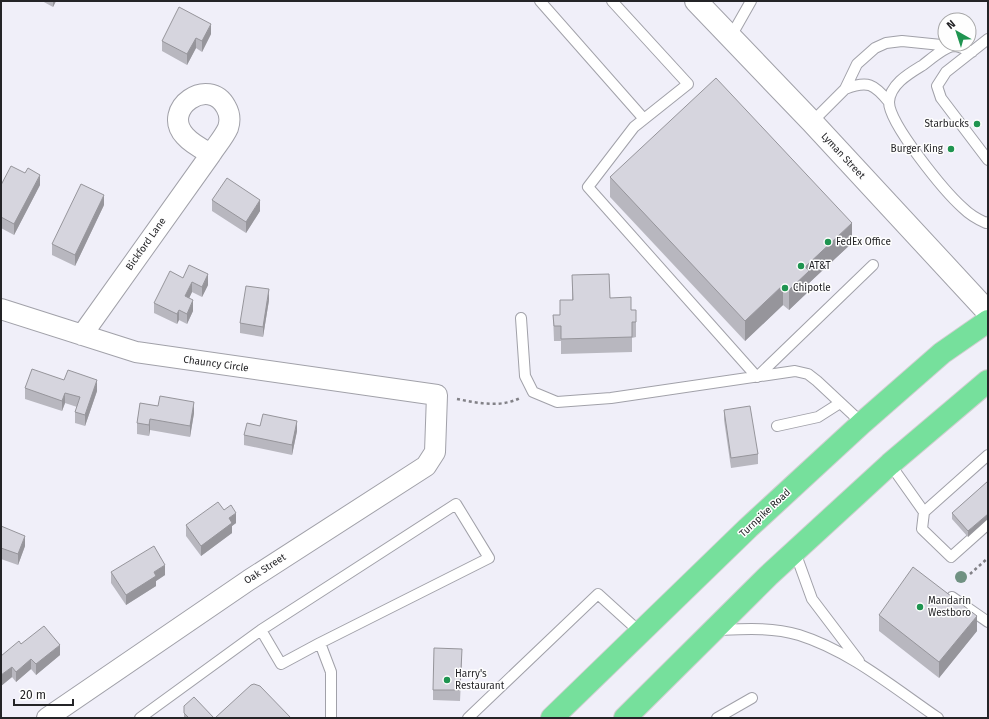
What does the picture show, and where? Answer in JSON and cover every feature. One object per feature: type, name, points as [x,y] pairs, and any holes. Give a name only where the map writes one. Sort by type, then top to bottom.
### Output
[{"type":"highway","name":"Turnpike Road","points":[[552,718],[642,633],[748,528],[862,423],[942,353],[988,321]]},
{"type":"highway","points":[[625,718],[768,576],[890,464],[988,381]]},
{"type":"street","name":"Lyman Street","points":[[696,1],[812,122],[988,312]]},
{"type":"street","name":"Bickford Lane","points":[[82,335],[211,154]]},
{"type":"street","name":"Chauncy Circle","points":[[1,309],[136,352],[437,395]]},
{"type":"street","name":"Oak Street","points":[[47,718],[249,580],[426,466],[435,452],[437,395]]},
{"type":"lane","points":[[540,1],[644,119]]},
{"type":"lane","points":[[612,1],[688,84],[634,128],[588,187],[757,377]]},
{"type":"lane","points":[[730,38],[751,1]]},
{"type":"lane","points":[[977,48],[988,39]]},
{"type":"lane","points":[[812,122],[846,89],[858,64],[875,48],[886,43],[902,41],[937,44]]},
{"type":"lane","points":[[889,102],[893,89],[900,81],[942,52]]},
{"type":"lane","points":[[972,52],[943,75],[938,86],[941,98],[988,160]]},
{"type":"lane","points":[[846,89],[859,84],[871,84],[878,89],[889,102],[893,117],[907,141],[957,202],[975,218],[986,223],[988,222]]},
{"type":"lane","points":[[757,377],[873,265]]},
{"type":"lane","points":[[521,318],[525,376],[533,392],[557,402],[611,398],[795,372],[808,374],[862,423]]},
{"type":"lane","points":[[777,426],[818,417],[840,403]]},
{"type":"lane","points":[[988,455],[924,512],[922,529],[951,557],[988,524]]},
{"type":"lane","points":[[890,464],[924,512]]},
{"type":"lane","points":[[140,718],[261,630],[456,504],[489,558],[281,664],[261,630]]},
{"type":"lane","points":[[795,552],[812,599],[865,668]]},
{"type":"lane","points":[[468,718],[598,594],[642,633]]},
{"type":"lane","points":[[952,597],[988,622]]},
{"type":"lane","points":[[715,630],[754,628],[799,635],[845,655],[938,718]]},
{"type":"lane","points":[[320,643],[331,672],[331,718]]},
{"type":"lane","points":[[717,718],[752,698]]},
{"type":"path","points":[[437,395],[486,405],[511,403],[533,392]]},
{"type":"path","points":[[970,574],[988,558]]},
{"type":"building","points":[[179,7],[211,24],[202,41],[196,38],[187,54],[162,41]]},
{"type":"building","points":[[716,78],[852,223],[805,267],[809,271],[789,290],[783,285],[745,321],[610,177]]},
{"type":"building","points":[[11,166],[25,173],[28,168],[40,175],[14,224],[1,217],[1,185]]},
{"type":"building","points":[[227,178],[260,200],[246,222],[212,200]]},
{"type":"building","points":[[81,184],[104,195],[75,255],[52,244]]},
{"type":"building","points":[[189,265],[208,274],[202,287],[192,282],[185,296],[193,300],[187,314],[179,310],[177,314],[154,303],[170,271],[183,278]]},
{"type":"building","points":[[609,274],[610,298],[631,297],[631,310],[636,310],[636,322],[632,322],[632,337],[561,339],[561,326],[554,326],[553,315],[560,315],[560,300],[573,300],[572,275]]},
{"type":"building","points":[[246,286],[269,289],[263,327],[240,323]]},
{"type":"building","points":[[32,369],[64,380],[68,370],[97,380],[85,415],[75,412],[80,397],[65,393],[62,401],[25,388]]},
{"type":"building","points":[[160,396],[194,402],[190,426],[150,419],[149,425],[137,423],[140,403],[158,406]]},
{"type":"building","points":[[750,406],[758,454],[731,458],[724,410]]},
{"type":"building","points":[[263,414],[297,421],[292,445],[244,435],[247,423],[260,426]]},
{"type":"building","points":[[988,481],[988,514],[968,531],[952,513]]},
{"type":"building","points":[[218,502],[224,510],[231,505],[236,513],[229,518],[232,523],[201,546],[186,525]]},
{"type":"building","points":[[1,526],[25,536],[18,554],[1,548]]},
{"type":"building","points":[[154,546],[165,565],[154,572],[156,576],[126,595],[111,572]]},
{"type":"building","name":"Mandarin Westboro","points":[[913,567],[977,616],[939,662],[879,615]]},
{"type":"building","points":[[44,626],[60,645],[36,664],[31,659],[16,672],[12,667],[1,675],[1,656],[19,641],[21,644]]},
{"type":"building","name":"Harry's Restaurant","points":[[434,648],[462,649],[460,690],[433,690]]},
{"type":"building","points":[[254,684],[260,686],[291,718],[215,718],[251,685]]},
{"type":"building","points":[[194,697],[214,718],[189,718],[184,713],[184,706]]},
{"type":"place","name":"Starbucks","points":[[977,124]]},
{"type":"place","name":"Burger King","points":[[951,149]]},
{"type":"place","name":"FedEx Office","points":[[828,242]]},
{"type":"place","name":"AT&T","points":[[801,266]]},
{"type":"place","name":"Chipotle","points":[[785,288]]},
{"type":"place","name":"Mandarin Westboro","points":[[920,607]]},
{"type":"place","name":"Harry's Restaurant","points":[[447,680]]}]
